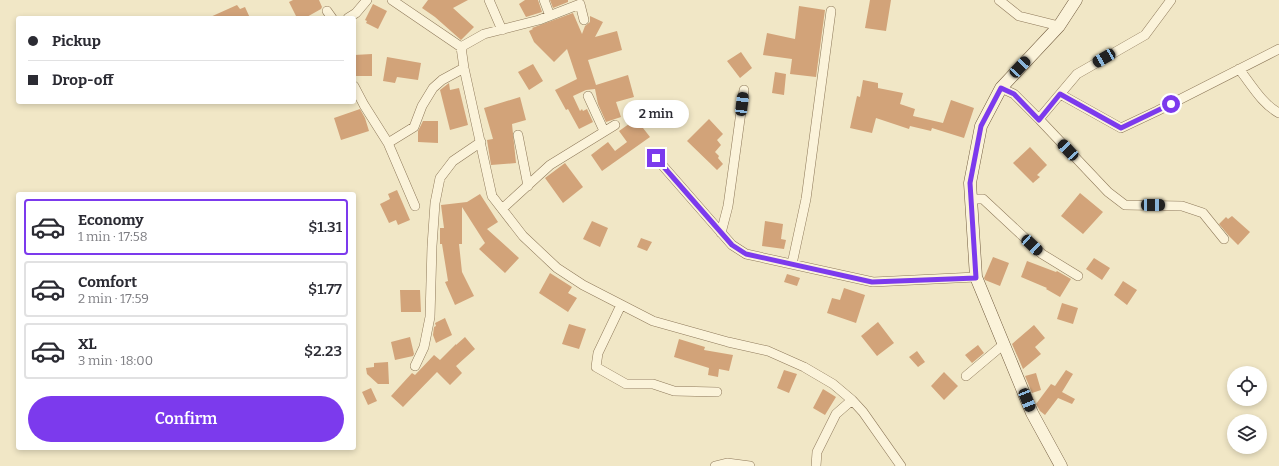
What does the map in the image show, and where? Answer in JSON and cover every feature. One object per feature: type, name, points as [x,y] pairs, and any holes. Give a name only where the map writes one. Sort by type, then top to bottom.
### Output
[{"type":"street","points":[[351,16],[356,13],[367,0]]},
{"type":"street","points":[[392,0],[460,47],[492,196],[523,236],[557,268],[583,286],[652,321],[728,342],[768,351],[804,367],[833,384],[852,400],[863,412],[901,466]]},
{"type":"street","points":[[488,0],[502,30]]},
{"type":"street","points":[[544,0],[550,16]]},
{"type":"street","points":[[999,0],[1020,16],[1059,26]]},
{"type":"street","points":[[1061,466],[1032,413],[976,278],[970,183],[981,126],[1001,88],[1059,26],[1076,0]]},
{"type":"street","points":[[1039,120],[1077,74],[1145,35],[1171,0]]},
{"type":"street","points":[[460,47],[484,34],[539,20],[580,4],[584,20]]},
{"type":"street","points":[[792,264],[806,199],[831,11]]},
{"type":"street","points":[[1060,94],[1121,128],[1279,49]]},
{"type":"street","points":[[388,143],[414,127],[422,106],[434,88],[442,80],[464,68]]},
{"type":"street","points":[[1240,69],[1257,93],[1272,109],[1279,113]]},
{"type":"street","points":[[1001,88],[1014,94],[1108,192],[1125,205],[1182,206],[1203,213],[1224,239]]},
{"type":"street","points":[[356,90],[388,143],[415,206]]},
{"type":"street","points":[[721,233],[728,206],[744,90]]},
{"type":"street","points":[[588,96],[604,131]]},
{"type":"street","points":[[502,209],[550,165],[615,124]]},
{"type":"street","points":[[518,135],[528,186]]},
{"type":"street","points":[[415,366],[424,347],[430,317],[435,203],[440,178],[453,161],[480,142]]},
{"type":"street","points":[[656,158],[732,245],[746,254],[872,282],[976,278]]},
{"type":"street","points":[[971,199],[983,199],[1042,254],[1078,276]]},
{"type":"street","points":[[621,305],[598,353],[596,367],[626,384],[653,384],[674,391],[717,392]]},
{"type":"street","points":[[966,376],[1004,344]]},
{"type":"street","points":[[816,466],[817,452],[836,414],[852,400]]},
{"type":"street","points":[[715,466],[727,463],[750,466]]},
{"type":"building","points":[[293,0],[319,0],[322,7],[309,16],[296,16],[289,2]]},
{"type":"building","points":[[428,0],[468,0],[453,8],[474,27],[461,40],[435,17],[422,8]]},
{"type":"building","points":[[525,0],[538,0],[542,12],[526,17],[519,4]]},
{"type":"building","points":[[550,0],[568,0],[568,2],[553,8]]},
{"type":"building","points":[[870,0],[891,0],[886,31],[865,28]]},
{"type":"building","points":[[373,4],[387,11],[378,29],[366,23],[367,21],[365,20]]},
{"type":"building","points":[[237,5],[240,9],[245,7],[249,16],[212,16]]},
{"type":"building","points":[[799,6],[825,10],[816,77],[790,74],[792,59],[763,55],[767,33],[795,39]]},
{"type":"building","points":[[573,13],[582,34],[585,26],[590,22],[590,16],[603,22],[595,37],[617,31],[622,50],[588,60],[596,85],[628,75],[634,97],[616,102],[621,117],[606,122],[598,104],[595,89],[586,90],[573,96],[580,111],[582,109],[583,111],[587,109],[593,122],[579,129],[555,90],[577,79],[567,49],[554,62],[534,42],[529,31],[533,29],[532,28]]},
{"type":"building","points":[[741,52],[752,68],[740,78],[727,61]]},
{"type":"building","points":[[372,54],[372,76],[356,76],[356,55]]},
{"type":"building","points":[[387,57],[421,63],[418,80],[397,77],[395,83],[383,81]]},
{"type":"building","points":[[533,64],[543,81],[529,90],[518,72]]},
{"type":"building","points":[[775,72],[786,74],[784,95],[772,93]]},
{"type":"building","points":[[863,80],[878,83],[878,88],[903,93],[900,104],[915,109],[913,116],[943,123],[951,100],[974,108],[964,138],[932,128],[931,131],[910,126],[909,129],[876,118],[872,133],[850,128],[857,96],[860,97]]},
{"type":"building","points":[[449,83],[450,90],[459,88],[468,125],[450,130],[440,90]]},
{"type":"building","points":[[520,97],[526,120],[512,124],[516,163],[491,165],[487,140],[493,139],[484,108]]},
{"type":"building","points":[[360,109],[365,118],[369,131],[341,140],[334,118]]},
{"type":"building","points":[[636,119],[650,137],[602,171],[591,155],[608,142],[615,151],[627,142],[619,131]]},
{"type":"building","points":[[709,119],[723,134],[717,140],[721,145],[715,152],[723,164],[717,170],[687,141]]},
{"type":"building","points":[[423,121],[438,121],[438,143],[418,142],[418,131]]},
{"type":"building","points":[[1030,147],[1047,165],[1037,175],[1040,177],[1033,183],[1013,163]]},
{"type":"building","points":[[565,163],[583,187],[563,203],[545,178]]},
{"type":"building","points":[[397,190],[410,220],[398,225],[396,220],[389,223],[380,204],[390,199],[388,194]]},
{"type":"building","points":[[1080,193],[1103,212],[1083,234],[1061,216]]},
{"type":"building","points":[[480,194],[498,222],[487,229],[519,258],[505,273],[479,249],[485,243],[462,207],[462,244],[459,244],[462,272],[474,296],[455,305],[445,282],[448,281],[442,244],[440,244],[440,228],[444,228],[441,205],[467,202]]},
{"type":"building","points":[[1232,216],[1250,232],[1238,245],[1219,224],[1226,217],[1228,219]]},
{"type":"building","points":[[592,221],[608,228],[600,247],[583,239]]},
{"type":"building","points":[[765,221],[783,224],[781,239],[786,240],[784,249],[762,246]]},
{"type":"building","points":[[641,238],[652,242],[647,251],[637,247]]},
{"type":"building","points":[[993,257],[1009,263],[1000,286],[985,280],[984,278]]},
{"type":"building","points":[[1094,258],[1110,268],[1102,280],[1086,269]]},
{"type":"building","points":[[1027,261],[1056,272],[1057,271],[1071,279],[1060,297],[1046,289],[1047,288],[1021,277]]},
{"type":"building","points":[[550,273],[572,287],[568,293],[577,298],[568,312],[539,293]]},
{"type":"building","points":[[787,274],[800,278],[797,286],[784,282]]},
{"type":"building","points":[[1123,281],[1137,290],[1127,305],[1114,295]]},
{"type":"building","points":[[844,288],[865,295],[856,323],[827,313],[832,298],[840,300]]},
{"type":"building","points":[[400,290],[420,290],[421,312],[401,312]]},
{"type":"building","points":[[1062,303],[1078,308],[1073,324],[1057,319]]},
{"type":"building","points":[[445,318],[452,335],[436,343],[433,335],[434,327],[436,326],[435,323]]},
{"type":"building","points":[[878,322],[894,343],[877,356],[861,336]]},
{"type":"building","points":[[569,324],[586,329],[579,349],[562,344]]},
{"type":"building","points":[[1034,325],[1045,338],[1035,347],[1041,354],[1023,369],[1012,344]]},
{"type":"building","points":[[410,337],[414,354],[413,356],[395,360],[391,342]]},
{"type":"building","points":[[465,337],[475,349],[456,366],[462,373],[450,385],[437,372],[403,407],[391,396],[412,373],[415,375],[434,355],[440,360]]},
{"type":"building","points":[[679,339],[705,347],[704,350],[733,355],[729,371],[719,369],[718,377],[708,375],[709,368],[674,357]]},
{"type":"building","points":[[978,345],[984,353],[972,363],[965,355]]},
{"type":"building","points":[[917,351],[925,362],[918,367],[909,357]]},
{"type":"building","points":[[388,362],[389,384],[378,384],[367,374],[366,368],[374,367],[374,363]]},
{"type":"building","points":[[784,370],[797,374],[789,393],[777,388]]},
{"type":"building","points":[[1066,370],[1073,374],[1062,392],[1075,399],[1072,404],[1058,398],[1045,415],[1040,411],[1036,404],[1051,384],[1055,386]]},
{"type":"building","points":[[944,372],[958,386],[944,400],[931,386]]},
{"type":"building","points":[[1036,373],[1041,390],[1032,393],[1025,376]]},
{"type":"building","points":[[371,388],[377,401],[368,405],[362,392]]},
{"type":"building","points":[[823,389],[836,397],[825,415],[813,408]]},
{"type":"route","points":[[656,158],[732,245],[746,254],[872,282],[976,278],[970,183],[981,126],[1001,88],[1014,94],[1039,120],[1060,94],[1121,128],[1171,104]]}]
